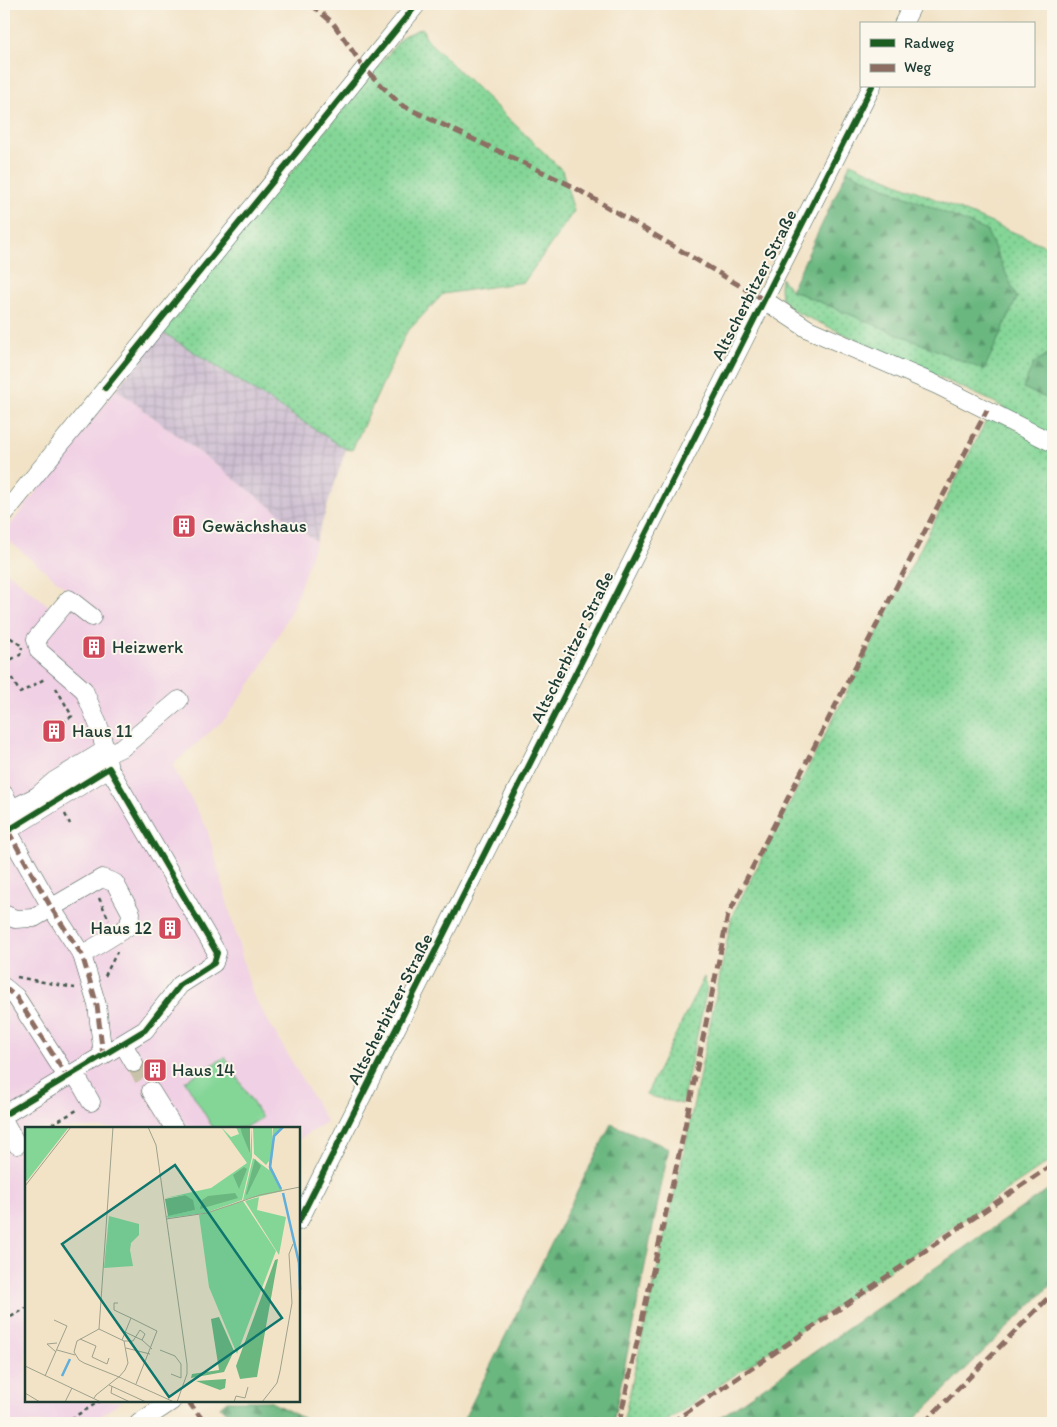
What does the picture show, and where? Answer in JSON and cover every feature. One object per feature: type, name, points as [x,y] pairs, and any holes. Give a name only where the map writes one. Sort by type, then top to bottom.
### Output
[{"type":"street","points":[[4,514],[417,4]]},
{"type":"street","points":[[904,22],[913,4]]},
{"type":"street","name":"Altscherbitzer Straße","points":[[300,1219],[871,88]]},
{"type":"street","points":[[764,300],[808,329],[937,385],[1053,443]]},
{"type":"street","points":[[4,1115],[145,1030],[171,994],[180,985],[214,963],[217,953],[106,757],[100,729],[84,690],[39,651],[29,645],[68,599],[92,617]]},
{"type":"street","points":[[4,794],[12,809],[37,796],[54,781],[123,748],[179,700]]},
{"type":"street","points":[[103,1056],[97,1005],[82,955],[6,832],[106,757]]},
{"type":"street","points":[[22,821],[37,796]]},
{"type":"street","points":[[4,914],[15,919],[34,918],[102,878],[114,883],[131,913],[129,926],[82,955]]},
{"type":"street","points":[[4,987],[16,997],[91,1102]]},
{"type":"street","points":[[122,1044],[134,1063]]},
{"type":"street","points":[[152,1091],[173,1127]]},
{"type":"street","points":[[4,1121],[17,1145]]},
{"type":"street","points":[[139,1423],[170,1402]]},
{"type":"path","points":[[4,633],[29,645],[20,655],[4,664],[20,693],[50,676]]},
{"type":"path","points":[[54,684],[72,716],[63,723]]},
{"type":"path","points":[[88,886],[103,904]]},
{"type":"path","points":[[47,1127],[91,1102]]},
{"type":"path","points":[[4,1321],[25,1309]]},
{"type":"path","points":[[64,1423],[98,1402]]},
{"type":"path","points":[[4,1408],[13,1423]]},
{"type":"shaded area","points":[[161,331],[346,449],[316,541],[116,389]]},
{"type":"shaded area","points":[[116,389],[316,541],[294,605],[260,670],[226,718],[172,765],[207,828],[252,993],[327,1122],[300,1138],[300,1127],[25,1127],[25,1402],[121,1402],[89,1423],[4,1423],[4,569],[49,606],[66,588],[4,537],[4,533]]},
{"type":"green space","points":[[422,28],[427,40],[562,170],[574,211],[524,282],[443,294],[406,333],[352,450],[346,449],[161,331],[403,36]]},
{"type":"green space","points":[[850,163],[1053,249],[1053,351],[1034,363],[1024,388],[1053,401],[1053,435],[1037,429],[994,402],[798,313],[782,298],[780,290],[781,278],[791,290],[984,369],[987,231],[847,171]]},
{"type":"green space","points":[[847,171],[987,231],[1017,298],[984,370],[791,290]]},
{"type":"green space","points":[[1053,351],[1053,401],[1023,388],[1034,363]]},
{"type":"green space","points":[[989,415],[1053,447],[1053,1159],[664,1423],[623,1423],[686,1142],[732,916]]},
{"type":"green space","points":[[704,977],[707,989],[682,1104],[646,1095]]},
{"type":"green space","points":[[225,1057],[262,1118],[246,1127],[212,1127],[185,1081]]},
{"type":"green space","points":[[611,1124],[669,1148],[613,1423],[462,1423]]},
{"type":"green space","points":[[1053,1186],[1053,1283],[911,1423],[712,1423]]},
{"type":"green space","points":[[226,1402],[271,1402],[313,1423],[245,1423],[220,1407]]},
{"type":"tunnel","points":[[134,1063],[151,1091]]},
{"type":"marked path","points":[[311,4],[333,23],[365,69],[401,105],[572,186],[764,300]]},
{"type":"marked path","points":[[619,1423],[682,1141],[728,915],[987,410]]},
{"type":"marked path","points":[[8,831],[52,909],[82,955],[97,1005],[103,1056]]},
{"type":"marked path","points":[[4,987],[16,997],[68,1078]]},
{"type":"marked path","points":[[671,1423],[1053,1164]]},
{"type":"marked path","points":[[924,1423],[1053,1293]]},
{"type":"marked path","points":[[189,1402],[205,1423]]},
{"type":"cycle path","points":[[105,388],[417,4]]},
{"type":"cycle path","points":[[300,1219],[871,88]]},
{"type":"cycle path","points":[[4,833],[109,768],[217,953],[214,963],[180,985],[145,1030],[4,1115]]},
{"type":"place","name":"Gewächshaus","points":[[184,526]]},
{"type":"place","name":"Heizwerk","points":[[94,647]]},
{"type":"place","name":"Haus 11","points":[[54,731]]},
{"type":"place","name":"Haus 12","points":[[170,928]]},
{"type":"place","name":"Haus 14","points":[[155,1070]]}]
